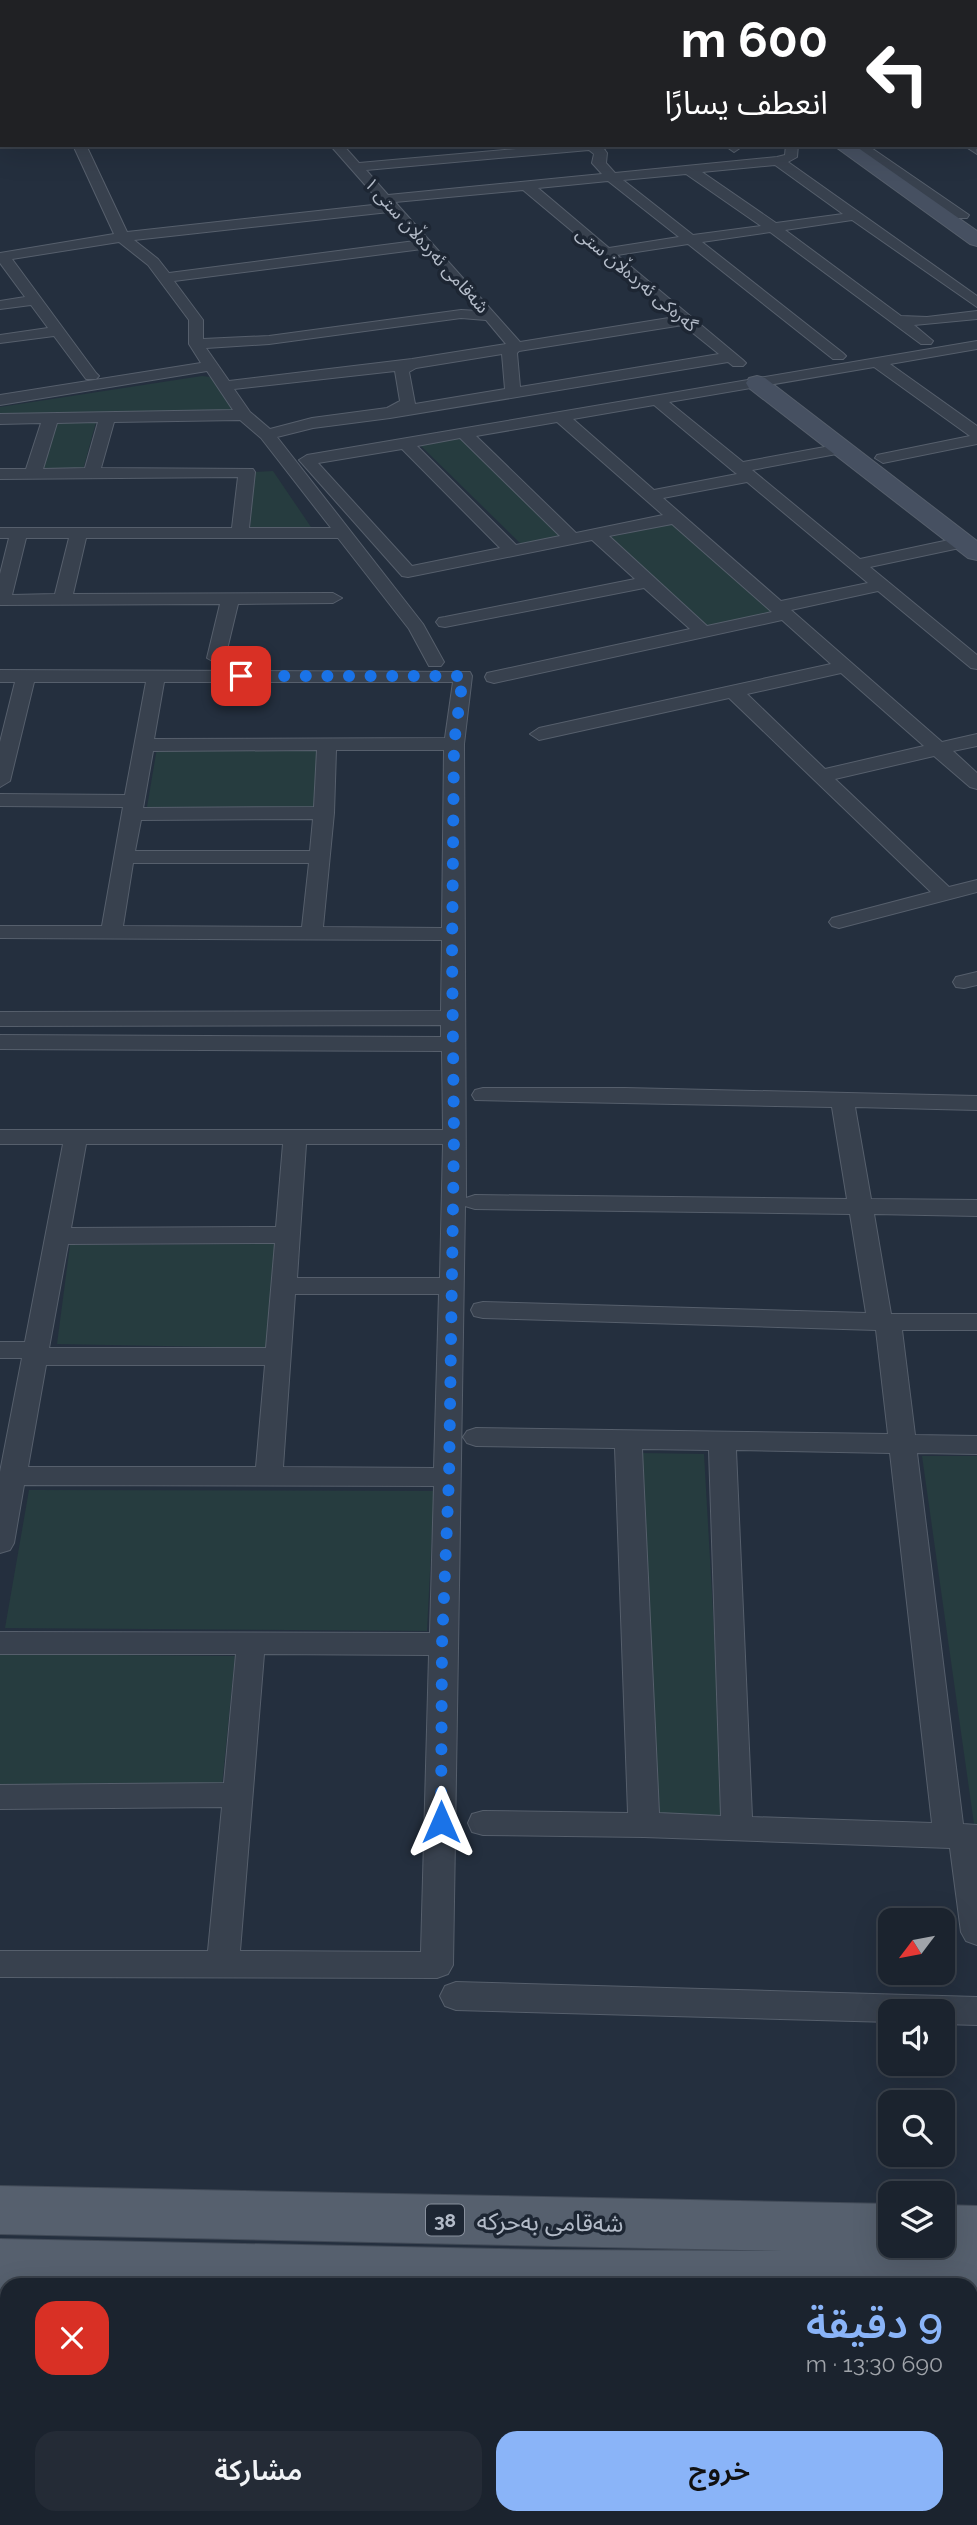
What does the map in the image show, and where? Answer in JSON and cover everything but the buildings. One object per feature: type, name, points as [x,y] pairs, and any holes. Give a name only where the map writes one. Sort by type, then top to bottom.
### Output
[{"type":"main road","name":"شەقامی بەحرکە","points":[[0,2210],[546,2222],[651,2250],[898,2263],[977,2277]]},
{"type":"main road","points":[[522,2278],[546,2222]]},
{"type":"main road","points":[[955,2230],[977,2231]]},
{"type":"main road","name":"شەقامی بەحرکە","points":[[0,2263],[277,2278],[522,2278],[651,2250]]},
{"type":"street","points":[[80,147],[122,237],[153,262],[196,320],[203,355],[243,415],[267,435],[417,628],[435,662]]},
{"type":"street","name":"شەقامی ئەردەڵان ستی ١","points":[[338,147],[491,316],[512,340],[514,348]]},
{"type":"street","points":[[358,167],[592,147],[601,153],[599,163],[612,177],[838,356]]},
{"type":"street","points":[[734,147],[744,161],[737,166]]},
{"type":"street","points":[[91,376],[1,257],[122,237],[527,186],[778,162],[791,157],[792,147]]},
{"type":"street","points":[[845,147],[977,240]]},
{"type":"street","points":[[861,147],[977,225]]},
{"type":"street","points":[[778,162],[977,303]]},
{"type":"street","points":[[691,171],[772,227],[926,341]]},
{"type":"street","name":"گەرەکی ئەردەڵان ستی","points":[[527,186],[730,357],[761,378]]},
{"type":"street","points":[[962,215],[977,213]]},
{"type":"street","points":[[607,252],[855,216]]},
{"type":"street","points":[[165,278],[425,244]]},
{"type":"street","points":[[0,305],[35,300]]},
{"type":"street","points":[[0,400],[270,340],[473,313],[491,316]]},
{"type":"street","points":[[897,320],[926,321],[977,315]]},
{"type":"street","points":[[225,387],[412,364],[685,320]]},
{"type":"street","points":[[0,339],[57,331]]},
{"type":"street","points":[[676,518],[408,572],[307,460],[657,400],[761,378],[838,356],[926,341],[976,343]]},
{"type":"street","points":[[761,378],[877,362],[976,343]]},
{"type":"street","points":[[513,391],[509,351],[514,348]]},
{"type":"street","points":[[0,391],[203,355]]},
{"type":"street","points":[[267,435],[303,424],[390,413],[730,357]]},
{"type":"street","points":[[877,362],[977,433]]},
{"type":"street","points":[[390,413],[404,408],[408,403],[401,373],[412,364]]},
{"type":"street","points":[[494,395],[499,381],[512,369]]},
{"type":"street","points":[[761,378],[841,449],[972,541]]},
{"type":"street","points":[[761,378],[883,458],[972,541]]},
{"type":"street","points":[[405,383],[422,394],[425,403],[419,408]]},
{"type":"street","points":[[657,400],[977,664]]},
{"type":"street","points":[[0,419],[243,415]]},
{"type":"street","points":[[560,416],[977,783]]},
{"type":"street","points":[[33,474],[50,419]]},
{"type":"street","points":[[92,473],[107,419]]},
{"type":"street","points":[[464,433],[572,538]]},
{"type":"street","points":[[883,458],[977,439]]},
{"type":"street","points":[[405,443],[512,551]]},
{"type":"street","points":[[650,496],[841,449]]},
{"type":"street","points":[[0,474],[247,472],[240,533]]},
{"type":"street","points":[[0,533],[342,533]]},
{"type":"street","points":[[19,533],[1,600],[333,598]]},
{"type":"street","points":[[63,598],[79,533]]},
{"type":"street","points":[[596,534],[703,632]]},
{"type":"street","points":[[857,565],[972,541]]},
{"type":"street","points":[[445,622],[648,582]]},
{"type":"street","points":[[494,677],[703,632],[881,585]]},
{"type":"street","points":[[216,658],[230,600]]},
{"type":"street","points":[[539,734],[845,667]]},
{"type":"street","points":[[0,676],[463,676],[454,744],[454,1137],[437,1965],[0,1964]]},
{"type":"street","points":[[0,780],[26,676]]},
{"type":"street","points":[[111,933],[156,676]]},
{"type":"street","points":[[734,692],[945,894]]},
{"type":"street","points":[[821,776],[977,740]]},
{"type":"street","points":[[312,932],[324,813],[327,744]]},
{"type":"street","points":[[145,745],[454,744]]},
{"type":"street","points":[[0,800],[134,808],[324,813]]},
{"type":"street","points":[[125,857],[320,857]]},
{"type":"street","points":[[839,922],[977,886]]},
{"type":"street","points":[[0,932],[452,934]]},
{"type":"street","points":[[0,1019],[452,1018]]},
{"type":"street","points":[[0,1042],[452,1044]]},
{"type":"street","points":[[483,1095],[977,1102]]},
{"type":"street","points":[[843,1101],[884,1322],[977,1932]]},
{"type":"street","points":[[269,1477],[286,1286],[295,1136]]},
{"type":"street","points":[[0,1137],[454,1137]]},
{"type":"street","points":[[0,1543],[76,1137]]},
{"type":"street","points":[[475,1202],[977,1208]]},
{"type":"street","points":[[57,1236],[288,1235]]},
{"type":"street","points":[[286,1286],[450,1286]]},
{"type":"street","points":[[483,1310],[884,1322],[977,1322]]},
{"type":"street","points":[[0,1350],[35,1354],[278,1356]]},
{"type":"street","points":[[476,1437],[977,1445]]},
{"type":"street","points":[[628,1438],[644,1825]]},
{"type":"street","points":[[722,1440],[737,1828]]},
{"type":"street","points":[[12,1476],[449,1477]]},
{"type":"street","points":[[0,1643],[442,1644]]},
{"type":"street","points":[[223,1964],[235,1796],[251,1644]]},
{"type":"street","points":[[0,1797],[235,1796]]},
{"type":"street","points":[[483,1822],[963,1836]]},
{"type":"street","points":[[456,1996],[977,2011]]},
{"type":"green space","points":[[202,376],[217,378],[243,413],[0,414],[0,407]]},
{"type":"green space","points":[[58,422],[96,422],[83,470],[43,469]]},
{"type":"green space","points":[[460,437],[563,535],[521,544],[420,445]]},
{"type":"green space","points":[[273,471],[311,527],[250,528],[255,472]]},
{"type":"green space","points":[[672,524],[773,612],[708,626],[610,537]]},
{"type":"green space","points":[[157,748],[320,748],[314,808],[147,807]]},
{"type":"green space","points":[[276,1244],[268,1348],[57,1344],[70,1245]]},
{"type":"green space","points":[[642,1453],[704,1454],[725,1822],[653,1820]]},
{"type":"green space","points":[[922,1456],[977,1456],[977,1824],[974,1824]]},
{"type":"green space","points":[[29,1490],[434,1491],[427,1631],[5,1628]]},
{"type":"green space","points":[[0,1654],[235,1656],[222,1786],[0,1784]]},
{"type":"route","points":[[241,676],[463,676],[454,744],[454,1137],[449,1477],[442,1644],[441,1822]]}]
